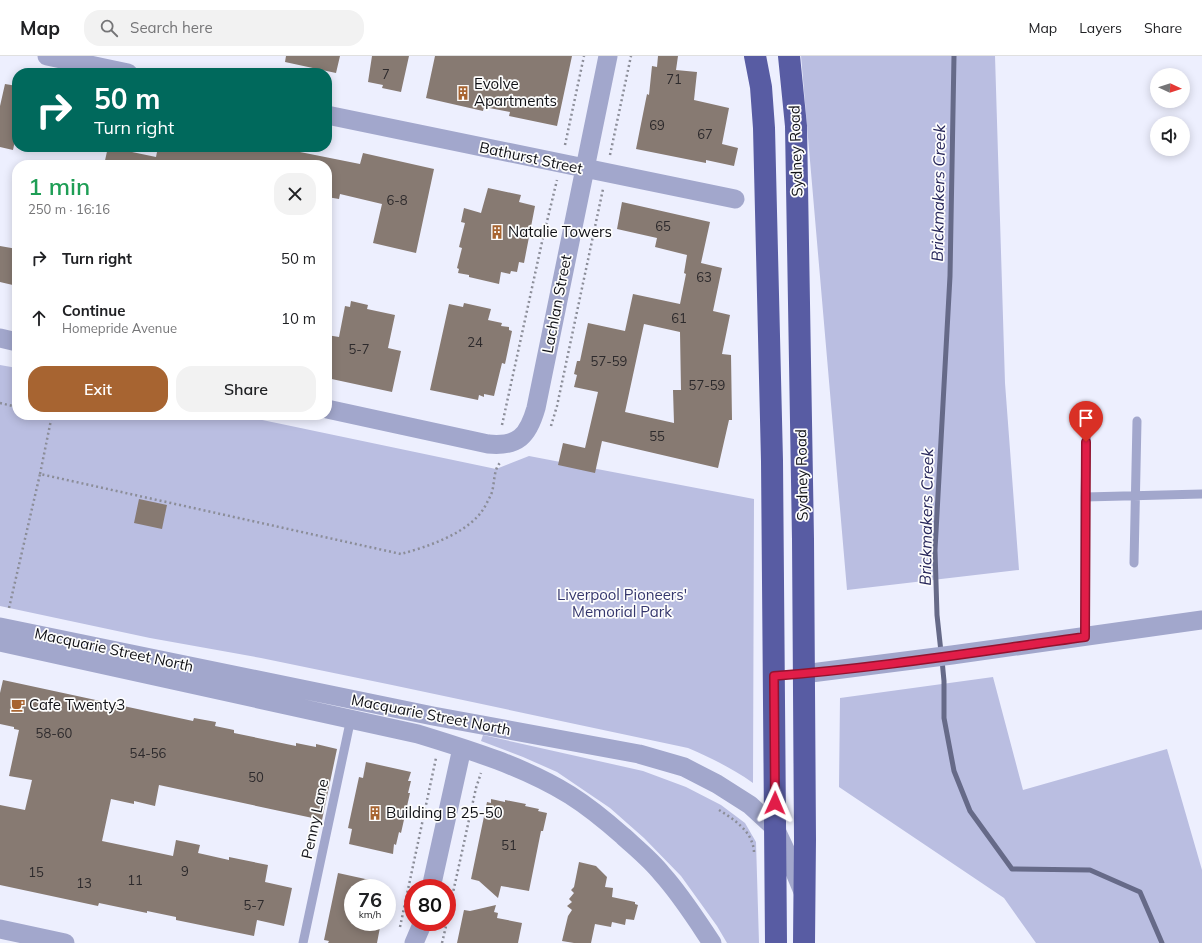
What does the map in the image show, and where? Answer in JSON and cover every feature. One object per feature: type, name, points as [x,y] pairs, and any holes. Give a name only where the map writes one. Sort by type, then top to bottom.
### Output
[{"type":"highway","name":"Sydney Road","points":[[755,56],[761,87],[764,128],[772,461],[776,943]]},
{"type":"highway","name":"Sydney Road","points":[[789,56],[796,126],[803,531],[805,943]]},
{"type":"highway","points":[[774,676],[803,674]]},
{"type":"street","points":[[47,56],[104,68]]},
{"type":"street","name":"Lachlan Street","points":[[332,410],[488,444],[509,444],[515,442],[526,433],[536,408],[608,56]]},
{"type":"street","name":"Bathurst Street","points":[[332,116],[735,199]]},
{"type":"street","points":[[0,338],[12,341]]},
{"type":"street","points":[[803,674],[912,661],[1202,620]]},
{"type":"street","name":"Macquarie Street North","points":[[0,626],[355,700],[639,754],[684,767],[717,784],[750,805],[775,828],[804,894]]},
{"type":"street","name":"Macquarie Street North","points":[[0,642],[418,734],[518,768],[571,796],[602,818],[633,845],[662,873],[690,910],[712,943]]},
{"type":"street","points":[[433,879],[462,748]]},
{"type":"street","points":[[0,929],[66,943]]},
{"type":"street","points":[[414,943],[419,931]]},
{"type":"street","points":[[422,943],[423,931]]},
{"type":"lane","points":[[1085,637],[1085,497],[1087,414]]},
{"type":"lane","points":[[1134,563],[1137,421]]},
{"type":"lane","points":[[1085,497],[1202,494]]},
{"type":"lane","name":"Penny Lane","points":[[303,943],[355,700]]},
{"type":"path","name":"Lachlan Street","points":[[502,425],[584,56]]},
{"type":"path","points":[[0,403],[12,406]]},
{"type":"path","points":[[10,608],[51,420]]},
{"type":"path","points":[[40,474],[400,554],[426,547],[448,537],[479,516],[493,489],[496,469]]},
{"type":"path","points":[[400,928],[436,758]]},
{"type":"path","points":[[456,880],[476,788],[481,773]]},
{"type":"path","points":[[719,810],[736,822],[746,832],[754,844],[754,858]]},
{"type":"path","points":[[442,943],[445,931]]},
{"type":"green space","points":[[801,56],[995,56],[1005,383],[1019,570],[847,590]]},
{"type":"green space","name":"Liverpool Pioneers' Memorial Park","points":[[0,365],[12,367],[12,420],[263,420],[496,469],[529,456],[754,499],[753,783],[721,764],[688,748],[392,685],[261,658],[150,638],[0,606]]},
{"type":"green space","points":[[993,677],[1023,790],[1167,749],[1202,870],[1202,943],[1036,943],[1004,898],[839,787],[840,698]]},
{"type":"green space","points":[[483,735],[643,771],[686,787],[721,805],[745,823],[756,842],[759,943],[727,943],[717,926],[681,876],[644,838],[610,808],[557,772],[481,741]]},
{"type":"building","points":[[286,56],[340,56],[336,73],[332,72],[332,68],[313,68],[285,62]]},
{"type":"building","points":[[372,56],[409,56],[401,92],[382,88],[383,85],[368,82]]},
{"type":"building","name":"Evolve Apartments","points":[[435,56],[572,56],[557,126],[509,116],[510,112],[484,107],[483,111],[426,98]]},
{"type":"building","points":[[658,56],[678,56],[676,70],[697,72],[694,100],[729,108],[722,144],[738,148],[734,166],[706,160],[706,163],[636,149],[647,94],[649,95],[652,66],[657,67]]},
{"type":"building","points":[[5,84],[12,85],[12,150],[0,147],[0,106]]},
{"type":"building","points":[[107,152],[132,152],[156,157],[157,152],[300,152],[360,164],[363,153],[434,169],[416,253],[373,243],[382,204],[340,194],[339,199],[332,198],[332,160],[105,160]]},
{"type":"building","name":"Natalie Towers","points":[[488,188],[521,195],[519,202],[535,206],[524,263],[519,262],[517,272],[511,271],[510,274],[501,272],[499,284],[458,273],[459,269],[457,268],[462,248],[459,247],[465,223],[461,222],[464,208],[481,213]]},
{"type":"building","points":[[622,202],[710,222],[701,263],[722,268],[713,311],[730,315],[722,354],[731,355],[732,420],[729,420],[718,468],[602,441],[595,473],[558,465],[563,443],[585,448],[598,392],[574,387],[577,375],[574,374],[577,361],[580,361],[588,323],[625,331],[633,294],[680,304],[686,274],[684,273],[687,255],[655,247],[657,238],[617,229]],"holes":[[[644,324],[680,332],[681,390],[673,390],[674,423],[625,412]]]},
{"type":"building","points":[[0,246],[12,248],[12,285],[0,282]]},
{"type":"building","points":[[351,301],[368,305],[367,309],[395,315],[388,348],[401,351],[392,392],[332,379],[332,336],[339,337],[345,306],[350,307]]},
{"type":"building","points":[[464,303],[491,309],[488,320],[502,323],[501,326],[509,327],[509,330],[512,331],[505,364],[502,363],[494,396],[484,394],[484,397],[479,395],[478,400],[430,390],[449,304],[463,307]]},
{"type":"building","points":[[139,499],[167,505],[162,529],[134,523]]},
{"type":"building","points":[[3,680],[193,721],[194,718],[216,722],[215,726],[234,730],[234,733],[296,746],[296,743],[316,747],[316,744],[337,749],[322,820],[159,785],[155,806],[134,801],[134,804],[111,799],[102,841],[173,856],[176,840],[200,845],[198,853],[229,860],[229,857],[268,865],[265,882],[292,888],[284,926],[257,920],[254,936],[176,920],[176,917],[147,911],[147,913],[99,903],[98,906],[0,885],[0,805],[25,810],[32,780],[9,776],[19,730],[14,729],[14,727],[0,724],[0,693]]},
{"type":"building","name":"Building B 25-50","points":[[366,762],[411,772],[408,781],[411,781],[408,793],[410,793],[401,833],[399,832],[396,845],[394,844],[393,854],[349,844],[352,829],[348,828],[359,777],[363,778]]},
{"type":"building","points":[[491,799],[526,804],[525,806],[539,809],[538,811],[547,813],[543,831],[541,831],[529,891],[501,886],[498,898],[479,881],[471,879],[487,802],[491,803]]},
{"type":"building","points":[[579,862],[596,866],[607,877],[605,887],[613,888],[612,897],[635,902],[635,904],[638,905],[634,920],[626,919],[625,925],[612,922],[611,927],[595,924],[591,943],[562,941],[568,916],[572,910],[567,906],[572,902],[569,899],[574,893],[571,890],[574,887]]},
{"type":"building","points":[[338,873],[365,879],[344,879],[344,931],[379,931],[377,943],[328,943],[329,941],[324,940]]},
{"type":"building","points":[[496,905],[494,912],[498,913],[497,918],[522,923],[518,943],[457,943],[464,910],[470,911]]},
{"type":"waterway","name":"Brickmakers Creek","points":[[941,652],[937,615],[935,550],[950,276],[954,56]]},
{"type":"waterway","name":"Brickmakers Creek","points":[[942,660],[944,681],[944,718],[954,771],[970,811],[1012,869],[1090,870],[1140,892],[1162,943]]},
{"type":"place","name":"Evolve Apartments","points":[[463,93]]},
{"type":"place","name":"Natalie Towers","points":[[497,232]]},
{"type":"place","name":"Cafe Twenty3","points":[[18,705]]},
{"type":"place","name":"Building B 25-50","points":[[375,813]]},
{"type":"route","points":[[775,803],[774,676],[912,661],[1085,637],[1086,442]]}]
